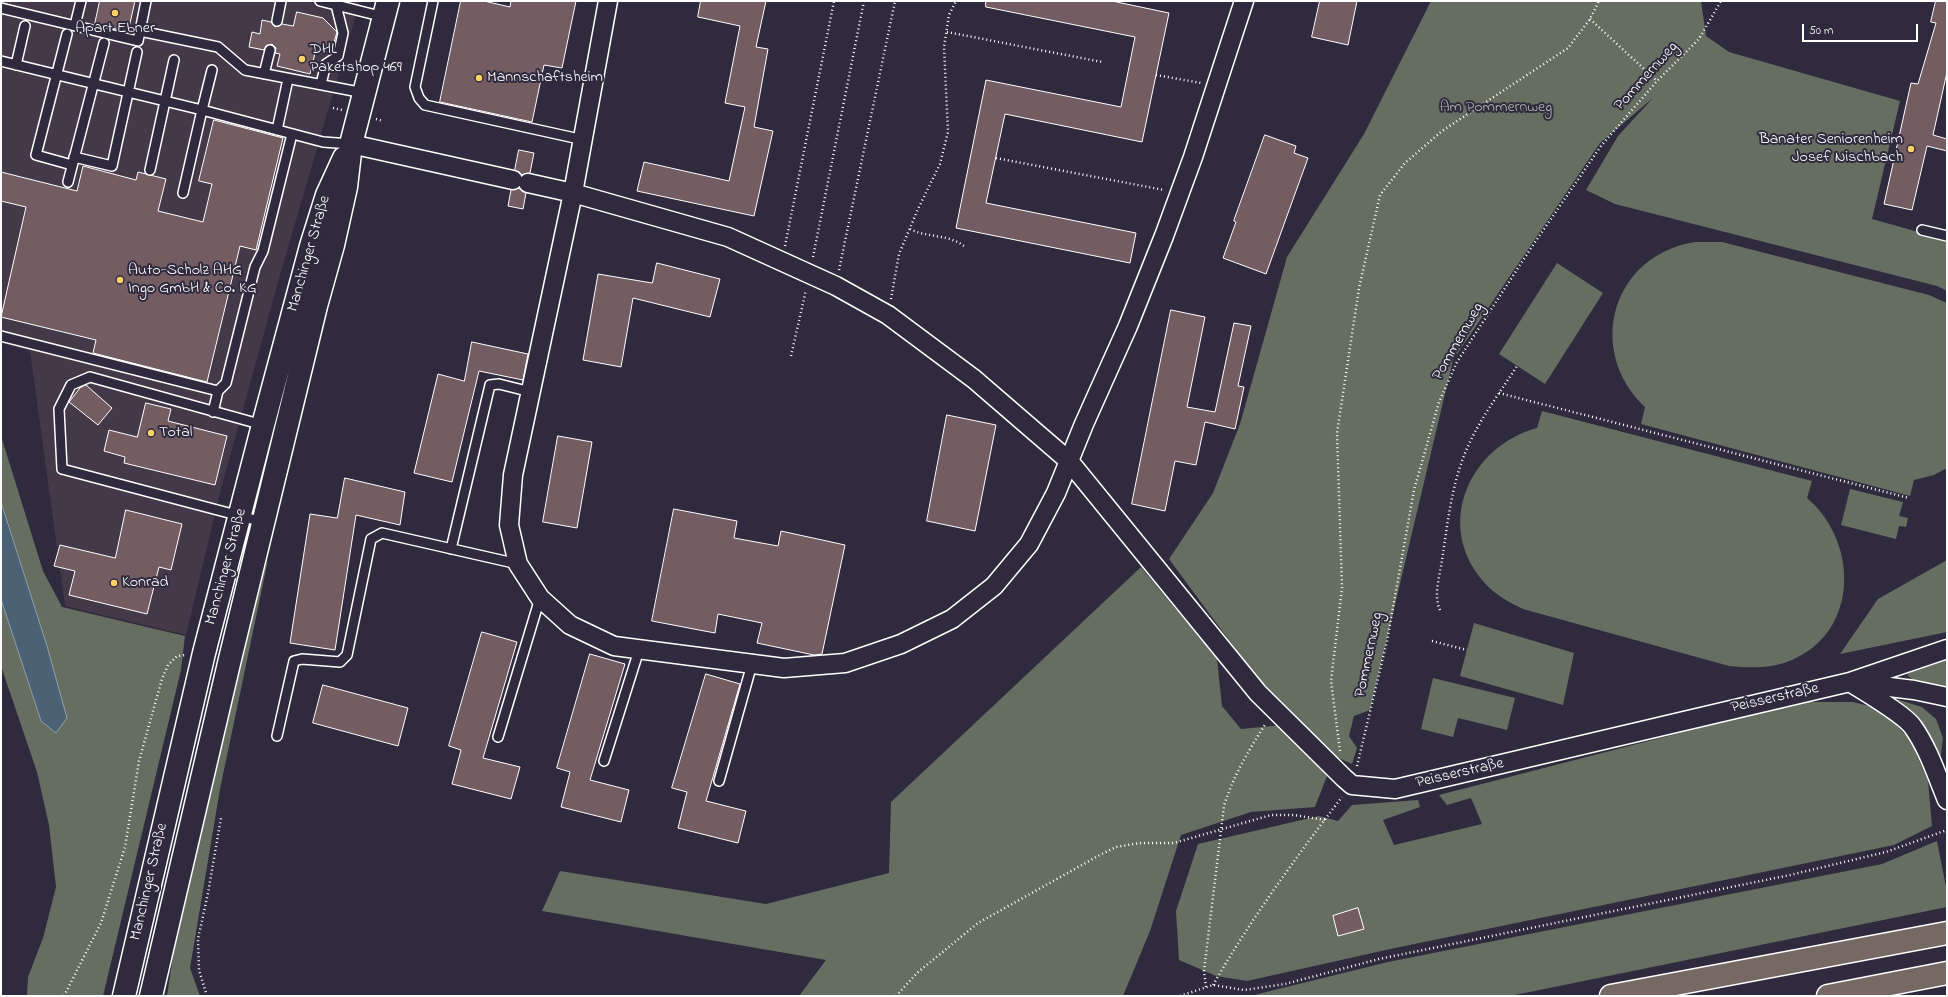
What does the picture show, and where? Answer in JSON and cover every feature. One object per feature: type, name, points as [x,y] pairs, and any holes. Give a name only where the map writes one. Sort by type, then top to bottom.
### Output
[{"type":"highway","points":[[1611,996],[1937,935]]},
{"type":"highway","points":[[1828,996],[1941,974]]},
{"type":"main road","name":"Manchinger Straße","points":[[150,996],[263,522],[316,306],[333,245],[346,187],[351,144],[386,9]]},
{"type":"main road","name":"Manchinger Straße","points":[[124,996],[204,653],[263,425],[327,195],[351,144]]},
{"type":"street","points":[[608,1],[584,140],[513,475],[509,525],[518,564],[540,598],[570,625],[614,646],[784,668],[845,663],[901,644],[952,619],[994,586],[1029,544],[1056,493],[1128,326],[1180,193],[1217,86],[1244,1]]},
{"type":"street","points":[[351,144],[573,193],[728,237],[782,260],[836,286],[888,315],[974,379],[1069,461],[1258,693],[1348,781]]},
{"type":"street","name":"Peisserstraße","points":[[1348,781],[1395,789],[1850,682],[1947,649]]},
{"type":"street","points":[[1850,682],[1883,703],[1912,726],[1947,800]]},
{"type":"street","name":"Peisserstraße","points":[[1850,682],[1914,690],[1947,697]]},
{"type":"lane","points":[[75,25],[81,1]]},
{"type":"lane","points":[[1,8],[138,40],[146,1]]},
{"type":"lane","points":[[276,21],[281,1]]},
{"type":"lane","points":[[320,1],[336,5],[386,9]]},
{"type":"lane","points":[[433,1],[415,87],[419,98],[425,105],[584,140]]},
{"type":"lane","points":[[321,84],[326,64],[338,56],[343,33],[336,5]]},
{"type":"lane","points":[[16,65],[25,26]]},
{"type":"lane","points":[[140,31],[218,47],[245,70],[365,94]]},
{"type":"lane","points":[[67,34],[36,156],[112,166],[137,52]]},
{"type":"lane","points":[[68,182],[104,43]]},
{"type":"lane","points":[[264,74],[270,50]]},
{"type":"lane","points":[[150,170],[174,60]]},
{"type":"lane","points":[[1,61],[202,110],[323,142],[351,144]]},
{"type":"lane","points":[[183,193],[212,70]]},
{"type":"lane","points":[[277,130],[288,79]]},
{"type":"lane","points":[[213,412],[218,391],[226,383],[255,267],[263,251],[292,134]]},
{"type":"lane","points":[[1922,230],[1947,236]]},
{"type":"lane","points":[[1,336],[218,391]]},
{"type":"lane","points":[[263,425],[90,377],[71,385],[59,409],[62,469],[263,522]]},
{"type":"lane","points":[[451,548],[490,384],[499,384],[531,392]]},
{"type":"lane","points":[[277,736],[294,661],[302,659],[340,662],[347,655],[371,539],[382,533],[518,564]]},
{"type":"lane","points":[[498,737],[540,598]]},
{"type":"lane","points":[[604,761],[639,650]]},
{"type":"lane","points":[[719,781],[752,664]]},
{"type":"path","points":[[782,260],[834,1]]},
{"type":"path","points":[[791,356],[864,1]]},
{"type":"path","points":[[836,286],[895,1]]},
{"type":"path","points":[[888,315],[899,254],[940,164],[948,132],[944,47],[949,15],[956,1]]},
{"type":"path","points":[[1213,985],[1230,957],[1325,820],[1348,781],[1331,681],[1342,588],[1337,433],[1359,288],[1380,196],[1405,163],[1442,132],[1568,48],[1590,19],[1599,1]]},
{"type":"path","name":"Pommernweg","points":[[1348,781],[1387,641],[1414,490],[1439,402],[1457,362],[1531,248],[1601,146],[1657,82],[1699,39],[1721,1]]},
{"type":"path","points":[[1590,19],[1657,82]]},
{"type":"path","points":[[946,32],[1102,62]]},
{"type":"path","points":[[1156,75],[1217,86]]},
{"type":"path","points":[[996,158],[1180,193]]},
{"type":"path","points":[[910,229],[919,233],[958,241],[966,247]]},
{"type":"path","points":[[1440,610],[1436,602],[1440,570],[1451,502],[1461,465],[1469,444],[1517,366]]},
{"type":"path","points":[[1499,394],[1909,498]]},
{"type":"path","points":[[1432,641],[1467,650]]},
{"type":"path","points":[[64,996],[101,922],[125,847],[139,761],[168,665],[177,656],[204,653]]},
{"type":"path","points":[[1206,987],[1204,971],[1209,940],[1220,830],[1224,806],[1229,790],[1245,757],[1274,709]]},
{"type":"path","points":[[896,996],[917,974],[978,923],[1116,847],[1140,842],[1174,843],[1271,816],[1294,815],[1325,820]]},
{"type":"path","points":[[207,996],[199,970],[198,939],[208,893],[221,818]]},
{"type":"path","points":[[1180,996],[1213,985],[1244,990],[1285,984],[1379,959],[1790,875],[1886,852],[1947,830]]},
{"type":"shaded area","points":[[1,1],[360,1],[280,275],[221,489],[186,635],[65,606],[30,351],[1,343]]},
{"type":"green space","name":"Am Pommernweg","points":[[1431,1],[1701,1],[1706,36],[1729,52],[1900,101],[1872,219],[1947,240],[1947,291],[1937,286],[1615,204],[1586,190],[1618,136],[1653,98],[1600,143],[1453,360],[1370,710],[1354,716],[1349,736],[1357,748],[1352,764],[1325,752],[1265,689],[1169,559],[1213,493],[1240,424],[1287,257],[1364,134]]},
{"type":"green space","points":[[1695,242],[1722,242],[1929,295],[1947,303],[1947,468],[1934,475],[1914,480],[1910,496],[1641,424],[1645,407],[1627,384],[1616,359],[1613,333],[1616,308],[1627,285],[1644,265],[1667,250]]},
{"type":"green space","points":[[1557,263],[1603,293],[1545,384],[1499,354]]},
{"type":"green space","points":[[1542,411],[1812,481],[1807,498],[1824,516],[1836,537],[1843,561],[1844,584],[1840,607],[1830,628],[1814,646],[1792,660],[1776,665],[1761,667],[1729,666],[1523,609],[1497,594],[1483,581],[1469,559],[1461,536],[1461,512],[1466,490],[1478,469],[1493,451],[1513,437],[1537,428]]},
{"type":"green space","points":[[1,436],[43,571],[62,607],[185,636],[181,670],[103,996],[27,996],[28,977],[43,938],[56,887],[49,825],[37,772],[1,666],[1,599],[41,721],[47,646],[1,502]]},
{"type":"green space","points":[[1850,489],[1903,502],[1899,516],[1908,518],[1906,527],[1899,526],[1896,539],[1841,525]]},
{"type":"green space","points":[[268,560],[220,789],[190,968],[200,996],[167,996],[175,943],[251,598]]},
{"type":"green space","points":[[1947,560],[1947,632],[1840,654],[1878,599]]},
{"type":"green space","points":[[1141,567],[1217,659],[1222,706],[1241,729],[1282,725],[1327,776],[1315,807],[1251,812],[1181,835],[1150,931],[1123,996],[799,996],[826,960],[542,911],[560,871],[766,904],[889,873],[891,802]]},
{"type":"green space","points":[[1474,623],[1574,653],[1563,705],[1460,676]]},
{"type":"green space","points":[[1947,658],[1947,687],[1920,683],[1907,675],[1913,670]]},
{"type":"green space","points":[[1433,678],[1515,698],[1507,730],[1458,718],[1453,737],[1421,729]]},
{"type":"green space","points":[[1889,697],[1922,707],[1936,719],[1943,738],[1940,761]]},
{"type":"green space","points":[[1800,702],[1853,702],[1881,709],[1910,739],[1928,781],[1932,826],[1894,845],[1395,948],[1247,981],[1216,976],[1179,960],[1176,911],[1198,844],[1319,816],[1338,821],[1352,805],[1418,800],[1420,807],[1383,820],[1394,845],[1482,824],[1471,798],[1447,805],[1439,795]]},
{"type":"green space","points":[[1937,841],[1947,892],[1947,907],[1510,996],[1250,996],[1388,962],[1882,864]]},
{"type":"water","points":[[1,502],[47,646],[67,718],[56,733],[41,721],[1,599]]},
{"type":"building","name":"Apart Ebner","points":[[100,1],[135,1],[128,32],[95,24]]},
{"type":"building","points":[[461,1],[484,1],[510,7],[511,1],[576,1],[562,68],[544,65],[532,122],[440,102]]},
{"type":"building","points":[[701,1],[766,1],[756,47],[768,49],[754,127],[773,131],[754,216],[637,191],[644,162],[729,181],[745,107],[725,103],[740,26],[698,17]]},
{"type":"building","points":[[986,1],[1112,1],[1169,13],[1142,142],[1005,114],[986,203],[1136,233],[1130,263],[956,228],[986,80],[1121,107],[1135,37],[986,7]]},
{"type":"building","points":[[1320,1],[1357,1],[1348,45],[1312,37]]},
{"type":"building","name":"Banater Seniorenheim Josef Nischbach","points":[[1936,1],[1947,1],[1947,72],[1933,135],[1947,139],[1947,151],[1927,146],[1912,210],[1884,204],[1911,83],[1918,84],[1936,23],[1931,22]]},
{"type":"building","points":[[297,12],[323,18],[337,32],[332,49],[317,45],[310,74],[277,66],[280,54],[275,53],[276,48],[272,44],[266,46],[264,50],[249,47],[252,32],[260,34],[262,20],[271,22],[275,27],[282,24],[293,26]]},
{"type":"building","name":"Auto-Scholz AHG Ingo GmbH & Co. KG","points":[[214,120],[283,138],[256,250],[240,246],[207,382],[93,353],[96,340],[1,317],[26,207],[1,201],[1,172],[77,191],[83,166],[136,180],[138,172],[166,179],[158,211],[203,222],[212,184],[199,181]]},
{"type":"building","points":[[1265,135],[1296,146],[1294,153],[1308,158],[1266,274],[1223,258],[1236,222],[1234,221]]},
{"type":"building","points":[[519,150],[534,153],[530,173],[522,175],[515,170]]},
{"type":"building","points":[[519,188],[526,193],[523,209],[508,206],[511,190]]},
{"type":"building","points":[[657,263],[720,279],[710,317],[633,298],[621,367],[583,360],[598,274],[652,283]]},
{"type":"building","points":[[1171,310],[1205,317],[1187,407],[1215,412],[1234,323],[1251,326],[1238,386],[1244,387],[1235,429],[1205,422],[1196,465],[1175,461],[1165,511],[1132,504]]},
{"type":"building","points":[[472,342],[528,354],[523,380],[479,371],[452,482],[414,473],[438,374],[464,381]]},
{"type":"building","points":[[86,385],[112,408],[98,425],[69,402],[80,388]]},
{"type":"building","points":[[146,403],[171,409],[168,421],[227,436],[215,485],[124,463],[125,457],[104,451],[109,430],[137,437]]},
{"type":"building","points":[[947,415],[996,425],[975,531],[927,521]]},
{"type":"building","points":[[558,436],[592,442],[577,528],[543,522]]},
{"type":"building","points":[[345,478],[405,492],[400,525],[356,515],[335,650],[290,643],[310,514],[337,518]]},
{"type":"building","points":[[674,509],[737,521],[734,538],[778,546],[781,531],[845,545],[822,654],[814,655],[757,643],[762,623],[718,614],[715,633],[652,621]]},
{"type":"building","points":[[126,510],[182,524],[171,570],[159,567],[147,614],[69,595],[75,571],[54,566],[60,545],[115,558]]},
{"type":"building","points":[[482,632],[517,642],[483,758],[520,767],[511,799],[452,784],[461,750],[449,746]]},
{"type":"building","points":[[590,654],[625,664],[590,780],[629,790],[621,822],[561,807],[570,772],[557,768]]},
{"type":"building","points":[[706,674],[740,684],[706,801],[746,811],[738,843],[678,828],[687,792],[672,788]]},
{"type":"building","points":[[323,685],[408,708],[398,746],[313,723]]},
{"type":"building","points":[[1358,908],[1364,929],[1338,936],[1333,916]]},
{"type":"place","name":"Apart Ebner","points":[[115,13]]},
{"type":"place","name":"DHL Paketshop 469","points":[[302,59]]},
{"type":"place","name":"Mannschaftsheim","points":[[479,78]]},
{"type":"place","name":"Banater Seniorenheim Josef Nischbach","points":[[1911,149]]},
{"type":"place","name":"Auto-Scholz AHG Ingo GmbH & Co. KG","points":[[120,280]]},
{"type":"place","name":"Total","points":[[151,433]]},
{"type":"place","name":"Konrad","points":[[114,583]]}]
